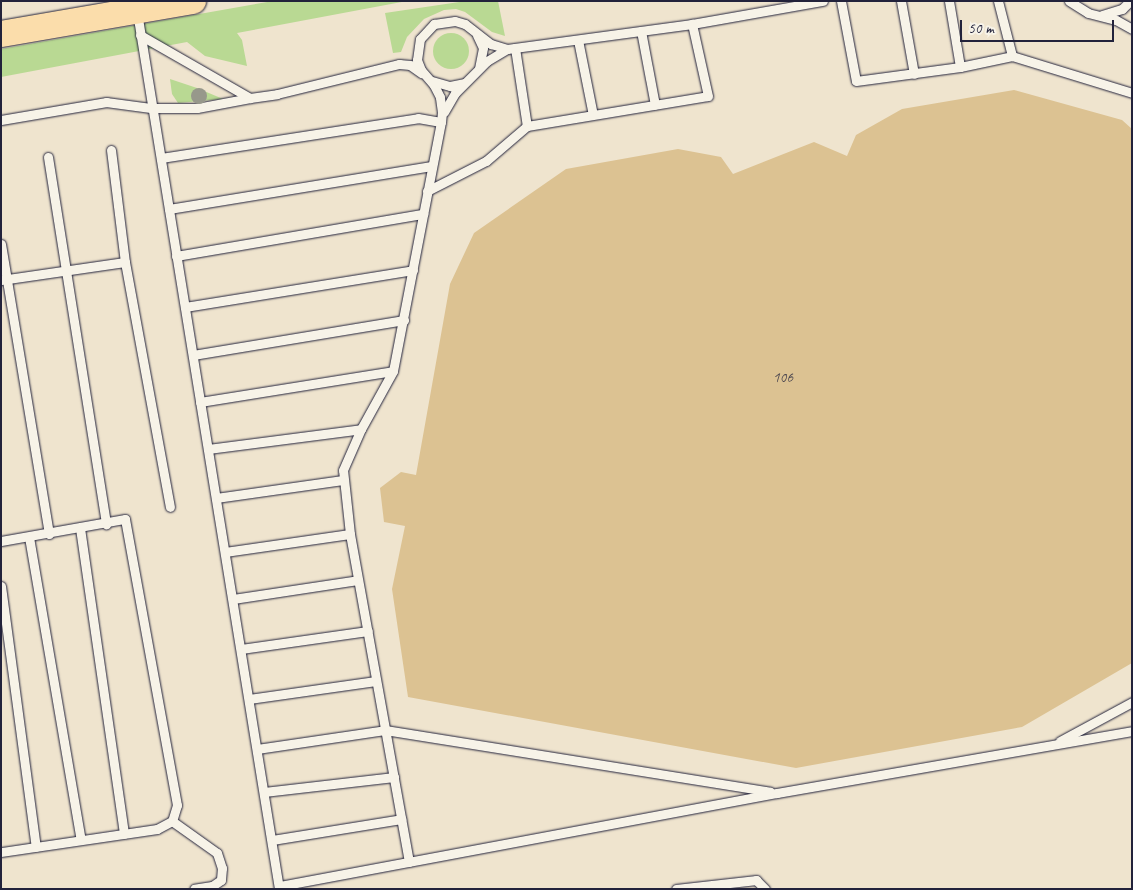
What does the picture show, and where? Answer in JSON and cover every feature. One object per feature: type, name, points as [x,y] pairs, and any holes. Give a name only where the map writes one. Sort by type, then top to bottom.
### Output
[{"type":"main road","points":[[1,34],[138,23],[193,1]]},
{"type":"lane","points":[[408,862],[350,534],[343,480],[345,462],[393,371],[441,122],[450,99],[492,56],[511,49],[692,24],[823,1]]},
{"type":"lane","points":[[841,1],[856,81],[960,67],[1012,56],[1132,93]]},
{"type":"lane","points":[[901,1],[914,74]]},
{"type":"lane","points":[[950,1],[960,67]]},
{"type":"lane","points":[[998,1],[1012,56]]},
{"type":"lane","points":[[1100,15],[1112,14],[1130,1]]},
{"type":"lane","points":[[1073,3],[1088,13],[1123,23],[1132,29]]},
{"type":"lane","points":[[441,122],[440,97],[421,70],[417,60],[417,49],[426,30],[434,24],[449,20],[465,24],[491,44],[511,49]]},
{"type":"lane","points":[[138,23],[250,98]]},
{"type":"lane","points":[[138,23],[280,888],[408,862],[778,793],[1132,731]]},
{"type":"lane","points":[[427,191],[486,161],[527,126],[708,96],[692,24]]},
{"type":"lane","points":[[473,30],[483,48],[482,60],[478,70]]},
{"type":"lane","points":[[641,31],[654,105]]},
{"type":"lane","points":[[578,40],[593,115]]},
{"type":"lane","points":[[511,49],[527,126]]},
{"type":"lane","points":[[1,120],[106,102],[151,108],[197,108],[277,94],[399,64],[416,68],[439,85],[461,85],[471,79]]},
{"type":"lane","points":[[160,158],[418,118],[441,122]]},
{"type":"lane","points":[[111,150],[125,262],[170,507]]},
{"type":"lane","points":[[48,157],[106,524]]},
{"type":"lane","points":[[169,209],[432,166]]},
{"type":"lane","points":[[176,256],[423,214]]},
{"type":"lane","points":[[1,244],[4,280],[49,534]]},
{"type":"lane","points":[[4,280],[125,262]]},
{"type":"lane","points":[[185,307],[413,270]]},
{"type":"lane","points":[[193,355],[404,320]]},
{"type":"lane","points":[[200,402],[393,371]]},
{"type":"lane","points":[[208,449],[361,429]]},
{"type":"lane","points":[[216,498],[343,480]]},
{"type":"lane","points":[[1,541],[106,524],[125,519],[177,806],[172,821],[157,829],[1,852]]},
{"type":"lane","points":[[80,528],[124,834]]},
{"type":"lane","points":[[225,552],[350,534]]},
{"type":"lane","points":[[29,537],[81,840]]},
{"type":"lane","points":[[233,599],[358,580]]},
{"type":"lane","points":[[1,586],[36,847]]},
{"type":"lane","points":[[241,649],[368,632]]},
{"type":"lane","points":[[249,699],[376,681]]},
{"type":"lane","points":[[1053,745],[1132,702]]},
{"type":"lane","points":[[257,749],[385,730],[778,793]]},
{"type":"lane","points":[[264,792],[394,777]]},
{"type":"lane","points":[[272,840],[400,819]]},
{"type":"lane","points":[[172,821],[217,853],[222,868],[221,880],[212,886],[194,889]]},
{"type":"lane","points":[[676,889],[756,880],[765,889]]},
{"type":"green space","points":[[273,1],[407,1],[237,33],[242,40],[247,66],[205,56],[187,42],[1,77],[1,49]]},
{"type":"green space","points":[[466,1],[498,1],[505,36],[492,32],[465,12],[456,9],[444,10],[424,19],[407,37],[401,52],[393,53],[385,13]]},
{"type":"green space","points":[[451,33],[458,34],[464,38],[468,44],[468,58],[464,64],[458,68],[451,69],[444,68],[438,64],[434,58],[433,51],[434,44],[438,38],[444,34]]},
{"type":"green space","points":[[170,79],[223,99],[178,103],[172,94]]},
{"type":"building","points":[[1014,90],[1122,120],[1132,129],[1132,663],[1022,727],[796,768],[408,697],[392,589],[405,526],[384,522],[380,488],[401,472],[416,475],[450,284],[474,233],[566,169],[678,149],[721,157],[733,174],[814,142],[847,156],[856,135],[902,109]]}]
